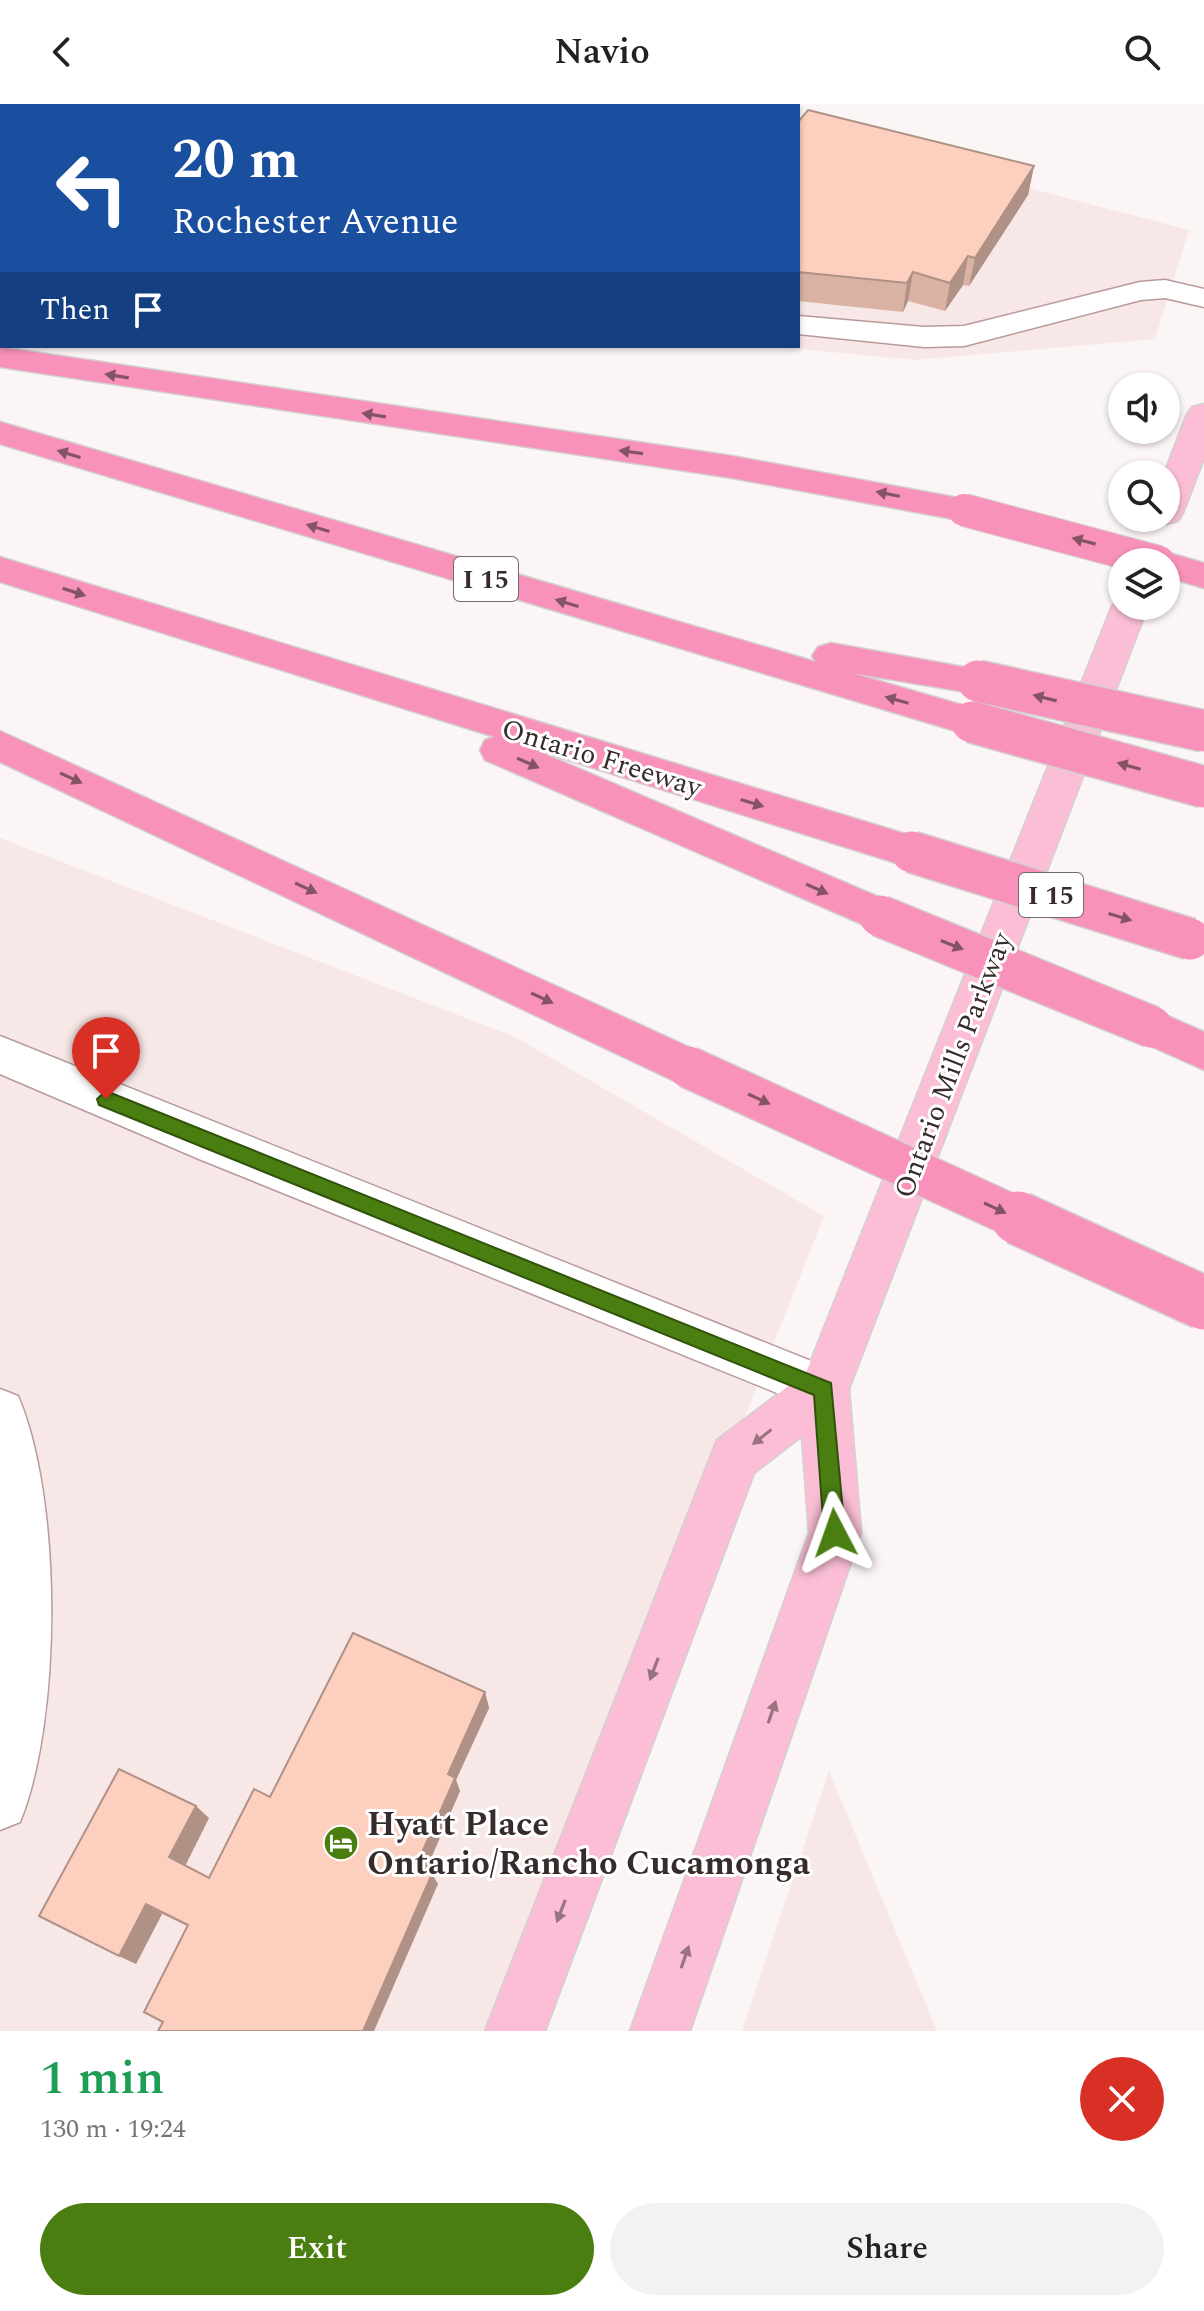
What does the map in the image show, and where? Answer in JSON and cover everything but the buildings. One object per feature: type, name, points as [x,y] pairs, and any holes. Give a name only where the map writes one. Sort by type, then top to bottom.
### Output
[{"type":"highway","points":[[0,357],[732,467],[964,510],[1108,548]]},
{"type":"highway","name":"I 15","points":[[0,433],[617,618],[1204,787]]},
{"type":"highway","points":[[1180,568],[1204,576]]},
{"type":"highway","name":"Ontario Freeway","points":[[0,569],[1197,941]]},
{"type":"highway","points":[[617,618],[978,681],[1106,712],[1204,731]]},
{"type":"highway","points":[[302,665],[880,916],[1152,1027],[1204,1052]]},
{"type":"highway","points":[[0,745],[688,1067],[1204,1303]]},
{"type":"main road","points":[[1180,476],[1204,414]]},
{"type":"main road","name":"Ontario Mills Parkway","points":[[660,2031],[835,1533],[824,1389],[1125,620]]},
{"type":"main road","points":[[515,2031],[735,1457],[824,1389]]},
{"type":"street","points":[[800,325],[908,336],[964,336],[1140,291],[1165,289],[1204,298]]},
{"type":"street","points":[[0,1054],[173,1128],[824,1389]]},
{"type":"street","points":[[0,1413],[10,1447],[24,1534],[27,1626],[14,1738],[0,1802]]},
{"type":"shaded area","points":[[800,129],[1189,230],[1155,339],[916,360],[788,348],[800,348]]},
{"type":"shaded area","points":[[0,838],[515,1037],[824,1216],[503,2031],[0,2031]]},
{"type":"shaded area","points":[[829,1771],[937,2031],[742,2031]]},
{"type":"place","name":"Hyatt Place Ontario/Rancho Cucamonga","points":[[341,1843]]},
{"type":"route","points":[[106,1099],[824,1389],[835,1533]]}]
